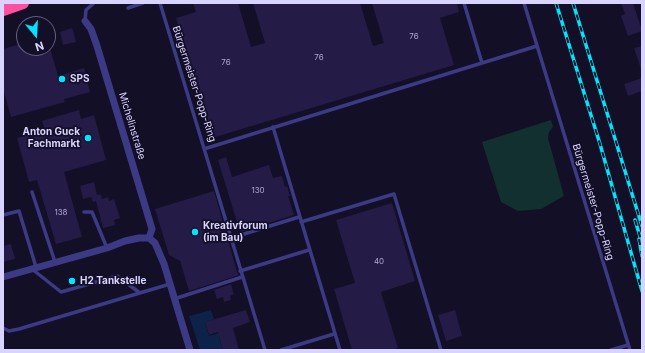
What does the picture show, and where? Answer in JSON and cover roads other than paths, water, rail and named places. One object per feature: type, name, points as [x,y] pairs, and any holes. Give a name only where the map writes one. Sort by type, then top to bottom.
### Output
[{"type":"highway","points":[[3,10],[23,3]]},
{"type":"street","name":"Michelinstraße","points":[[86,21],[91,29],[152,229],[149,238]]},
{"type":"street","points":[[3,276],[139,238],[149,238],[155,243],[159,251],[190,350]]},
{"type":"lane","points":[[86,21],[86,10],[94,3]]},
{"type":"lane","points":[[128,8],[143,3]]},
{"type":"lane","name":"Bürgermeister-Popp-Ring","points":[[160,3],[204,149],[537,46]]},
{"type":"lane","points":[[464,3],[482,63]]},
{"type":"lane","name":"Bürgermeister-Popp-Ring","points":[[524,3],[630,350]]},
{"type":"lane","points":[[273,127],[340,350]]},
{"type":"lane","points":[[204,149],[264,350]]},
{"type":"lane","points":[[32,192],[55,262]]},
{"type":"lane","points":[[301,222],[394,194],[441,350]]},
{"type":"lane","points":[[3,215],[19,212],[34,268],[61,292],[117,276],[140,293]]},
{"type":"lane","points":[[84,212],[92,212],[107,248]]},
{"type":"lane","points":[[231,238],[299,217]]},
{"type":"lane","points":[[240,271],[309,250]]},
{"type":"lane","points":[[174,298],[242,277]]},
{"type":"lane","points":[[3,328],[9,331],[18,329],[170,284]]},
{"type":"lane","points":[[281,350],[334,334]]},
{"type":"lane","points":[[611,350],[628,345]]},
{"type":"water","points":[[211,310],[214,319],[205,323],[209,336],[222,332],[224,336],[219,337],[223,350],[200,350],[189,316]]},
{"type":"railway","points":[[556,3],[600,144],[642,291]]},
{"type":"railway","points":[[573,3],[642,226]]},
{"type":"railway","points":[[635,220],[642,243]]},
{"type":"railway","points":[[639,239],[642,256]]},
{"type":"place","name":"SPS","points":[[62,79]]},
{"type":"place","name":"Anton Guck Fachmarkt","points":[[88,138]]},
{"type":"place","name":"Kreativforum (im Bau)","points":[[195,232]]},
{"type":"place","name":"H2 Tankstelle","points":[[72,281]]}]
